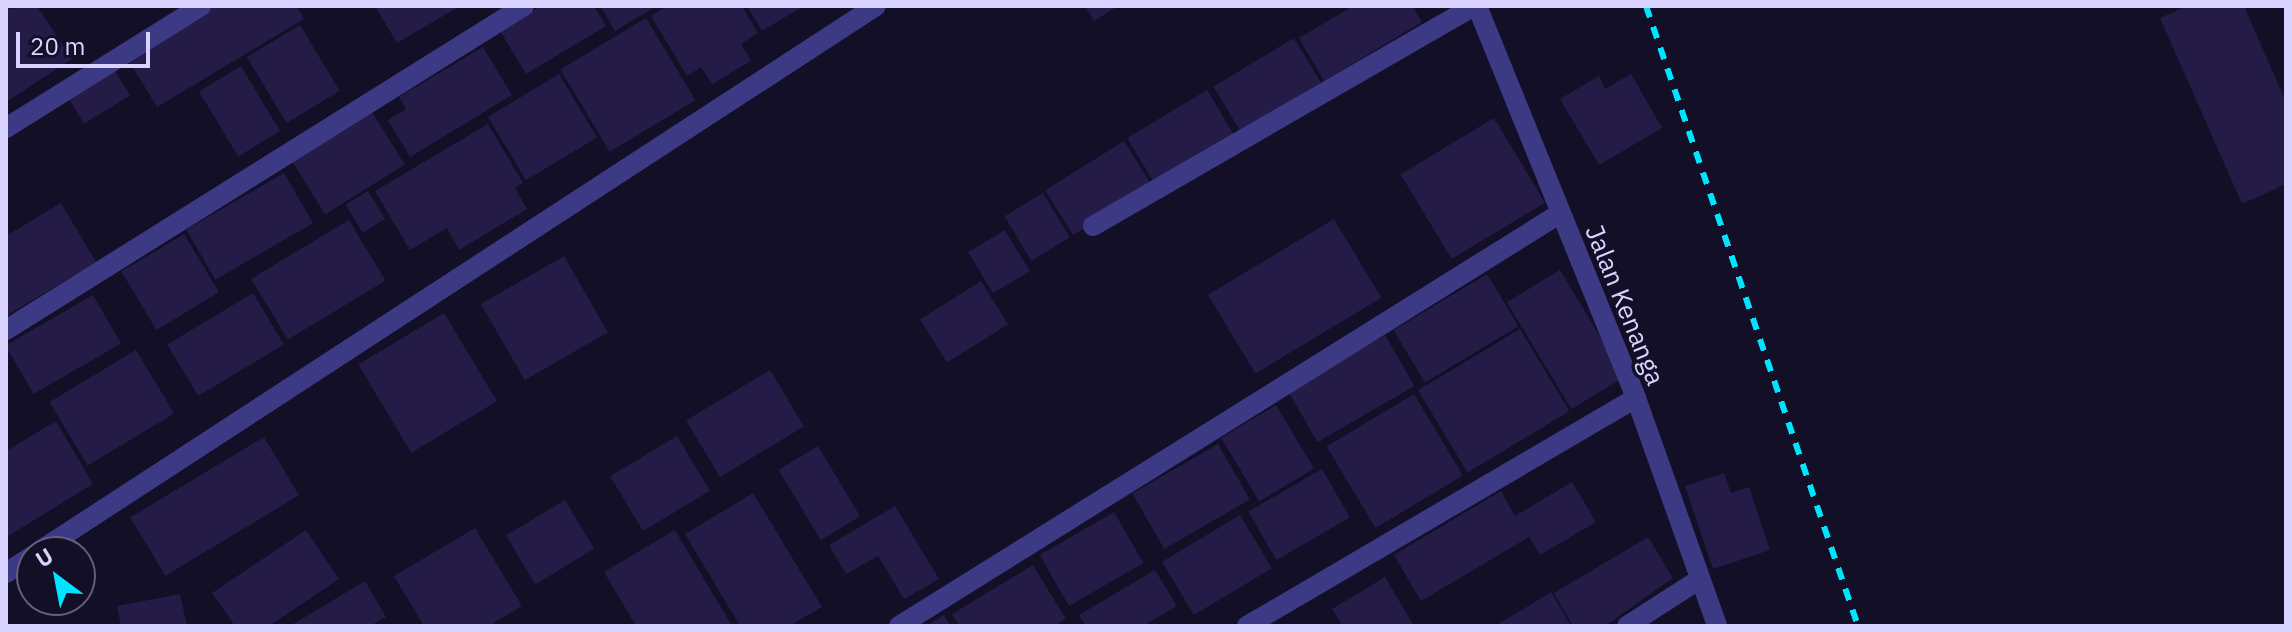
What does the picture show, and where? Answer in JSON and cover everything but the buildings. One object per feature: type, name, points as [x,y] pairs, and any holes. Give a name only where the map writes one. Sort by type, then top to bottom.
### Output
[{"type":"street","points":[[6,128],[201,6]]},
{"type":"street","points":[[6,330],[524,6]]},
{"type":"street","points":[[63,536],[876,6]]},
{"type":"street","points":[[1093,226],[1475,6]]},
{"type":"street","name":"Jalan Kenanga","points":[[1475,6],[1636,398],[1717,626]]},
{"type":"street","points":[[899,626],[1559,214]]},
{"type":"street","points":[[1247,626],[1636,398]]},
{"type":"street","points":[[1627,626],[1700,579]]},
{"type":"railway","points":[[1646,6],[1858,626]]}]
